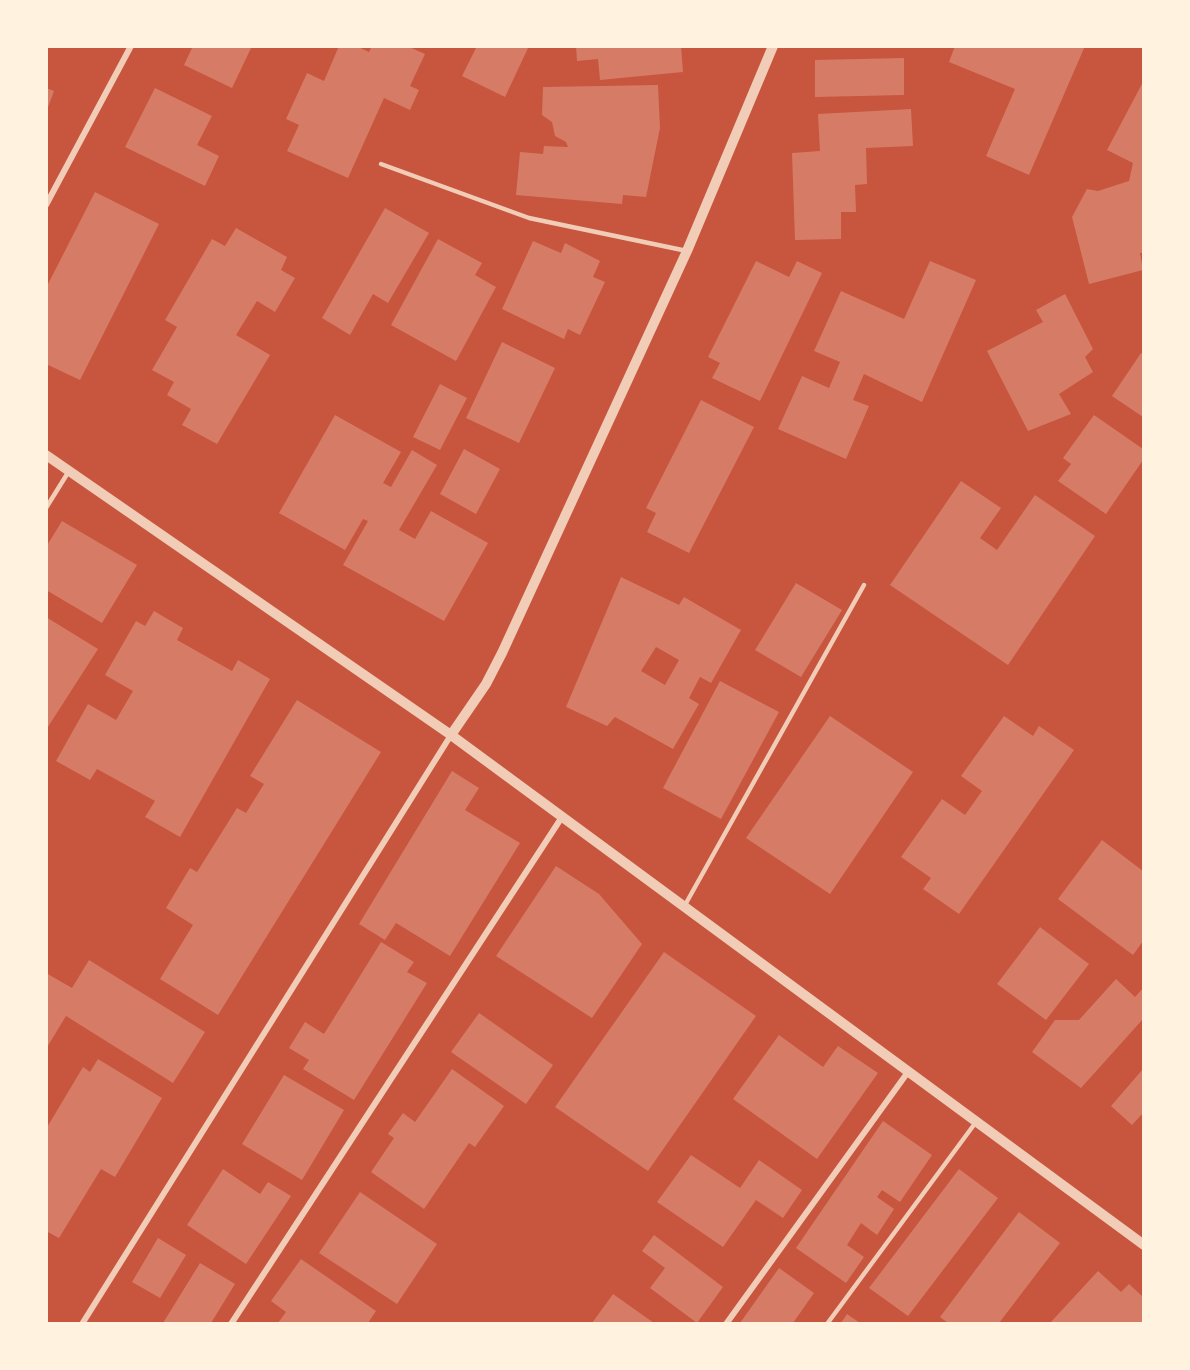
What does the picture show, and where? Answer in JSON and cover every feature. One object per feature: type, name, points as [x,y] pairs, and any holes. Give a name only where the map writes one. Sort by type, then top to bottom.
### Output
[{"type":"street","points":[[46,205],[131,46]]},
{"type":"street","points":[[82,1323],[451,735],[486,684],[687,251],[773,46]]},
{"type":"street","points":[[46,455],[451,735],[1143,1245]]},
{"type":"street","points":[[231,1323],[562,817]]},
{"type":"street","points":[[726,1323],[908,1072]]},
{"type":"lane","points":[[381,164],[529,218],[687,251]]},
{"type":"lane","points":[[46,508],[69,471]]},
{"type":"lane","points":[[684,907],[864,585]]},
{"type":"lane","points":[[827,1323],[976,1122]]},
{"type":"building","points":[[193,46],[252,46],[232,88],[184,65]]},
{"type":"building","points":[[339,46],[356,46],[369,52],[372,46],[407,46],[425,54],[410,86],[419,90],[410,110],[384,98],[348,178],[287,151],[299,125],[286,119],[307,73],[324,81]]},
{"type":"building","points":[[477,46],[529,46],[505,97],[462,76]]},
{"type":"building","points":[[576,46],[681,46],[683,72],[600,80],[598,59],[577,61]]},
{"type":"building","points":[[955,46],[1085,46],[1029,175],[986,156],[1015,89],[949,62]]},
{"type":"building","points":[[904,58],[904,95],[815,97],[815,60]]},
{"type":"building","points":[[1143,82],[1143,253],[1140,253],[1143,270],[1089,284],[1072,217],[1087,189],[1098,191],[1129,181],[1133,163],[1107,150]]},
{"type":"building","points":[[658,85],[660,128],[646,197],[623,195],[622,204],[516,195],[520,152],[543,154],[544,146],[568,147],[566,142],[555,136],[552,122],[542,115],[543,87]]},
{"type":"building","points":[[46,88],[54,91],[47,110],[46,110]]},
{"type":"building","points":[[155,88],[212,116],[197,145],[219,156],[205,186],[125,147]]},
{"type":"building","points":[[911,109],[913,146],[866,148],[867,184],[855,185],[856,212],[841,212],[841,239],[795,240],[792,153],[820,151],[818,114]]},
{"type":"building","points":[[95,192],[159,224],[80,380],[46,364],[46,288]]},
{"type":"building","points":[[385,208],[429,233],[388,303],[373,294],[350,335],[322,318]]},
{"type":"building","points":[[236,228],[287,257],[281,270],[295,278],[275,312],[257,301],[236,335],[270,355],[217,444],[182,425],[191,409],[167,395],[174,382],[152,370],[177,327],[165,320],[212,239],[225,246]]},
{"type":"building","points":[[438,239],[482,263],[475,275],[496,287],[456,361],[391,325]]},
{"type":"building","points":[[533,241],[561,253],[565,243],[600,261],[593,277],[605,282],[580,335],[568,329],[564,339],[502,309]]},
{"type":"building","points":[[756,261],[789,277],[797,261],[822,273],[760,401],[712,378],[720,363],[708,357]]},
{"type":"building","points":[[930,261],[976,280],[922,402],[864,374],[853,400],[869,406],[846,459],[778,429],[802,376],[829,388],[840,362],[814,351],[841,291],[904,319]]},
{"type":"building","points":[[1065,294],[1093,349],[1085,357],[1093,372],[1059,394],[1071,414],[1028,431],[987,351],[1043,322],[1036,310]]},
{"type":"building","points":[[502,342],[555,368],[519,443],[466,418]]},
{"type":"building","points":[[1141,353],[1143,355],[1143,417],[1112,396]]},
{"type":"building","points":[[440,384],[467,398],[440,450],[413,437]]},
{"type":"building","points":[[701,400],[754,427],[689,553],[647,532],[656,513],[646,508]]},
{"type":"building","points":[[335,415],[401,452],[383,483],[391,487],[412,450],[437,465],[399,530],[415,539],[431,511],[488,543],[444,621],[343,565],[368,521],[363,519],[345,550],[279,513]]},
{"type":"building","points":[[1094,415],[1143,449],[1143,460],[1106,514],[1058,481],[1071,464],[1063,458]]},
{"type":"building","points":[[464,449],[500,469],[476,514],[440,494]]},
{"type":"building","points":[[961,481],[1001,508],[980,538],[997,550],[1035,495],[1095,536],[1008,665],[890,585]]},
{"type":"building","points":[[62,521],[137,565],[102,623],[46,590],[46,547]]},
{"type":"building","points":[[621,577],[679,605],[684,597],[741,630],[711,683],[700,677],[689,698],[699,704],[673,749],[615,717],[607,726],[566,707]],"holes":[[[656,647],[679,660],[665,685],[641,671]]]},
{"type":"building","points":[[796,583],[842,610],[801,677],[755,650]]},
{"type":"building","points":[[154,611],[183,628],[177,640],[232,671],[238,660],[270,679],[180,837],[145,817],[155,801],[97,769],[90,780],[56,761],[88,704],[116,720],[133,691],[105,675],[136,621],[145,626]]},
{"type":"building","points":[[46,617],[98,649],[46,730]]},
{"type":"building","points":[[720,681],[779,712],[721,819],[663,788]]},
{"type":"building","points":[[297,700],[381,752],[218,1015],[160,979],[193,925],[166,908],[190,868],[197,872],[237,808],[246,813],[264,784],[250,776]]},
{"type":"building","points":[[830,716],[913,772],[830,894],[746,838]]},
{"type":"building","points":[[1004,716],[1033,736],[1039,726],[1074,750],[959,914],[923,889],[931,878],[901,857],[942,799],[965,815],[982,791],[961,776]]},
{"type":"building","points":[[452,771],[479,788],[465,810],[520,843],[450,956],[396,923],[385,940],[359,924]]},
{"type":"building","points":[[1102,840],[1143,871],[1143,941],[1133,955],[1058,899]]},
{"type":"building","points":[[556,866],[599,894],[642,944],[592,1018],[496,956]]},
{"type":"building","points":[[1040,927],[1089,964],[1046,1020],[997,984]]},
{"type":"building","points":[[381,942],[414,962],[407,972],[427,983],[354,1100],[303,1069],[309,1060],[289,1048],[305,1022],[324,1034]]},
{"type":"building","points":[[664,952],[756,1016],[648,1171],[555,1107]]},
{"type":"building","points":[[89,960],[205,1032],[173,1083],[66,1016],[46,1049],[46,973],[72,988]]},
{"type":"building","points":[[1116,979],[1135,997],[1143,988],[1143,1019],[1081,1088],[1032,1052],[1055,1020],[1079,1020]]},
{"type":"building","points":[[479,1013],[553,1065],[526,1104],[451,1052]]},
{"type":"building","points":[[779,1035],[823,1067],[838,1046],[878,1073],[817,1159],[733,1099]]},
{"type":"building","points":[[98,1059],[162,1098],[115,1177],[101,1169],[59,1238],[46,1231],[46,1129],[83,1067],[90,1072]]},
{"type":"building","points":[[452,1069],[504,1106],[475,1147],[469,1143],[424,1209],[371,1172],[394,1138],[388,1134],[403,1113],[415,1122]]},
{"type":"building","points":[[1143,1069],[1143,1113],[1132,1125],[1111,1106]]},
{"type":"building","points":[[284,1075],[344,1110],[302,1180],[242,1144]]},
{"type":"building","points":[[883,1121],[932,1155],[900,1202],[882,1190],[877,1197],[894,1209],[877,1235],[861,1223],[847,1245],[864,1257],[846,1283],[796,1248]]},
{"type":"building","points":[[691,1155],[740,1188],[759,1160],[802,1190],[783,1218],[756,1200],[723,1247],[657,1202]]},
{"type":"building","points":[[223,1169],[260,1194],[268,1182],[291,1196],[246,1264],[187,1225]]},
{"type":"building","points":[[959,1169],[998,1198],[908,1316],[869,1288]]},
{"type":"building","points":[[360,1192],[437,1244],[397,1304],[319,1253]]},
{"type":"building","points":[[1019,1212],[1060,1243],[999,1323],[948,1323],[940,1317]]},
{"type":"building","points":[[654,1235],[723,1287],[697,1323],[650,1288],[665,1268],[642,1251]]},
{"type":"building","points":[[158,1238],[186,1255],[160,1298],[132,1282]]},
{"type":"building","points":[[301,1259],[376,1311],[368,1323],[278,1323],[286,1312],[271,1301]]},
{"type":"building","points":[[200,1263],[235,1284],[211,1323],[163,1323]]},
{"type":"building","points":[[779,1268],[814,1293],[793,1323],[740,1323]]},
{"type":"building","points":[[1098,1271],[1121,1292],[1129,1284],[1143,1297],[1143,1323],[1050,1323]]},
{"type":"building","points":[[613,1294],[654,1323],[592,1323]]},
{"type":"building","points":[[847,1314],[860,1323],[841,1323]]}]
